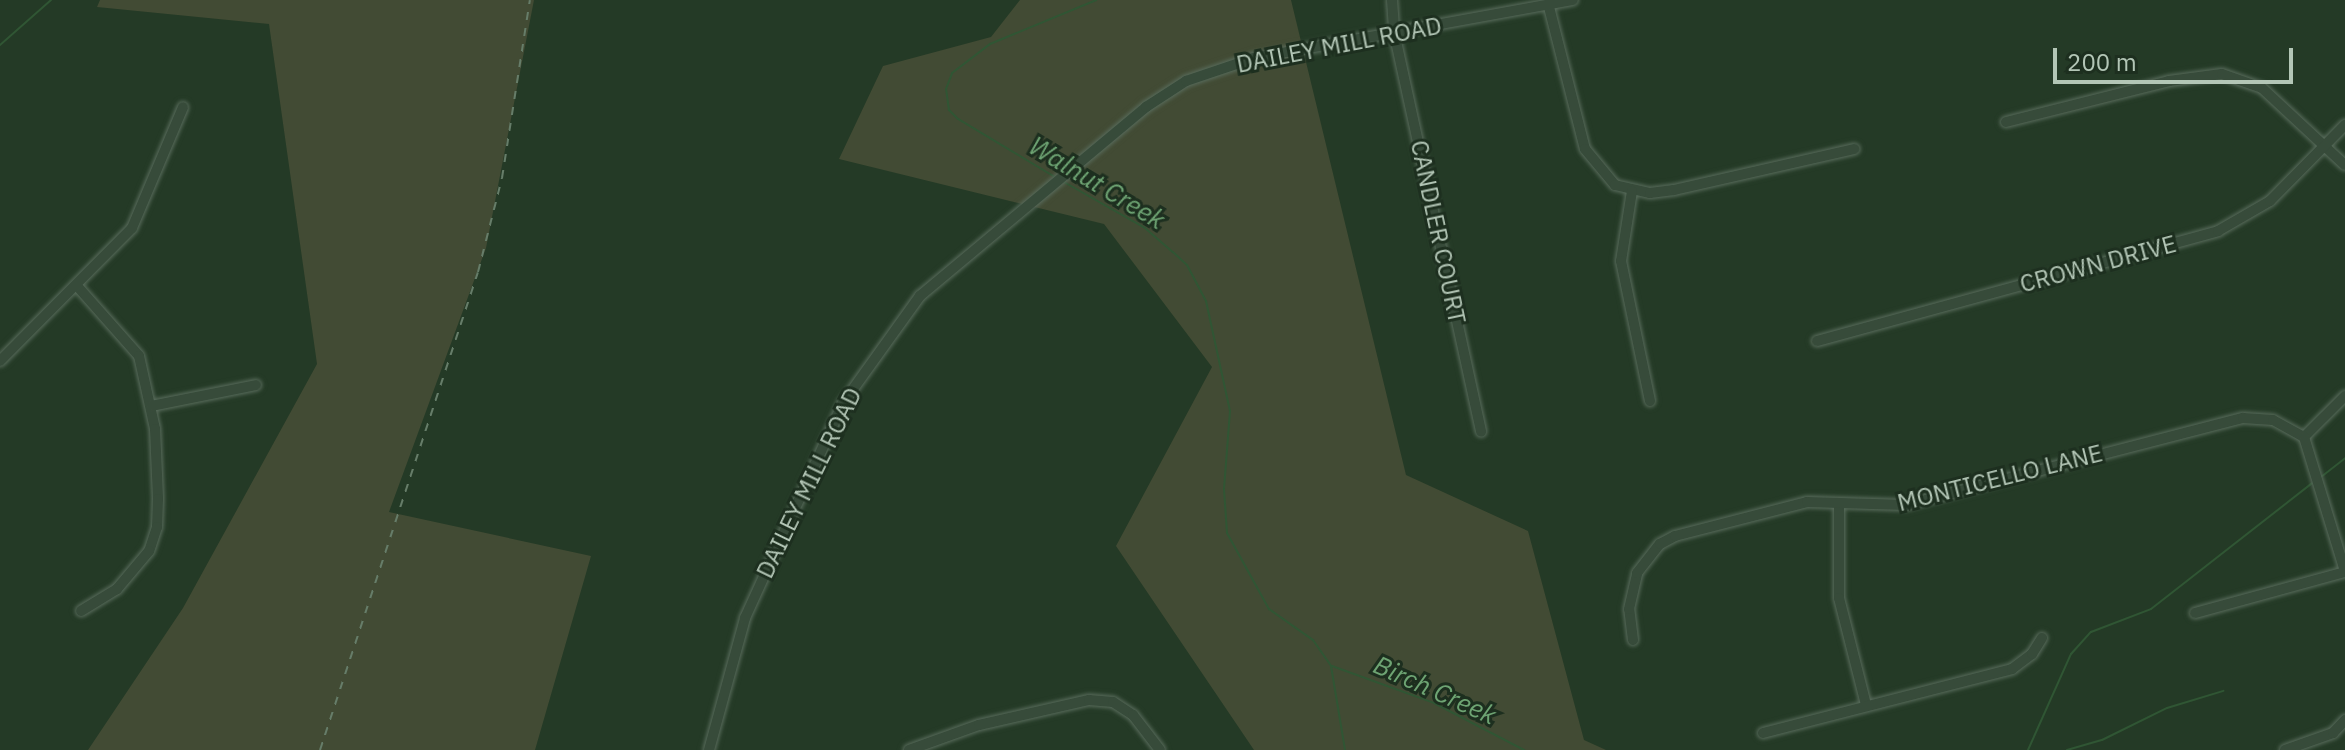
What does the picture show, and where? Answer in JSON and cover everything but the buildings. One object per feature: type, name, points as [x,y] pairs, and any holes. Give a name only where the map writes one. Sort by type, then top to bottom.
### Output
[{"type":"street","name":"CANDLER COURT","points":[[1392,0],[1394,32],[1481,432]]},
{"type":"street","name":"DAILEY MILL ROAD","points":[[709,750],[745,618],[843,403],[920,296],[1146,107],[1186,81],[1254,58],[1549,7],[1573,0]]},
{"type":"street","points":[[1549,7],[1585,149],[1605,178],[1632,191],[1674,190],[1854,149]]},
{"type":"street","points":[[2006,122],[2169,81],[2222,74],[2262,88],[2345,165]]},
{"type":"street","points":[[0,361],[78,287],[132,228],[183,107]]},
{"type":"street","name":"CROWN DRIVE","points":[[1817,341],[2218,231],[2270,201],[2345,125]]},
{"type":"street","points":[[1632,191],[1621,261],[1650,401]]},
{"type":"street","points":[[78,287],[139,356],[151,406],[157,527],[135,571],[81,611]]},
{"type":"street","points":[[151,406],[256,385]]},
{"type":"street","points":[[2195,613],[2345,572],[2304,437],[2345,396]]},
{"type":"street","name":"MONTICELLO LANE","points":[[1633,640],[1632,588],[1647,557],[1660,544],[1807,502],[1906,505],[2243,418],[2273,420],[2304,437]]},
{"type":"street","points":[[1839,505],[1839,598],[1866,705]]},
{"type":"street","points":[[1763,733],[2012,669],[2032,654],[2042,638]]},
{"type":"street","points":[[909,750],[979,725],[1089,700],[1113,702],[1133,715],[1160,750]]},
{"type":"street","points":[[2285,750],[2333,733],[2345,720]]},
{"type":"green space","points":[[100,0],[534,0],[486,248],[389,512],[591,556],[535,750],[88,750],[183,608],[317,364],[269,24],[97,7]]},
{"type":"green space","points":[[1020,0],[1291,0],[1406,475],[1528,531],[1584,740],[1606,750],[1254,750],[1116,546],[1212,367],[1104,224],[839,159],[883,66],[991,37]]},
{"type":"waterway","points":[[0,45],[51,0]]},
{"type":"waterway","name":"Walnut Creek","points":[[1055,177],[958,119],[949,110],[946,89],[952,73],[990,44],[1096,0]]},
{"type":"waterway","name":"Walnut Creek","points":[[1064,182],[1145,228],[1187,265],[1206,301],[1230,411],[1224,489],[1227,533],[1269,609],[1313,640],[1331,666],[1345,750]]},
{"type":"waterway","points":[[2321,477],[2345,458]]},
{"type":"waterway","points":[[2028,750],[2071,654],[2091,632],[2151,609],[2312,483]]},
{"type":"waterway","name":"Birch Creek","points":[[1332,666],[1434,703],[1524,750]]},
{"type":"waterway","points":[[2067,750],[2102,740],[2167,708],[2223,691]]},
{"type":"railway","points":[[320,750],[478,272],[502,178],[530,0]]}]
